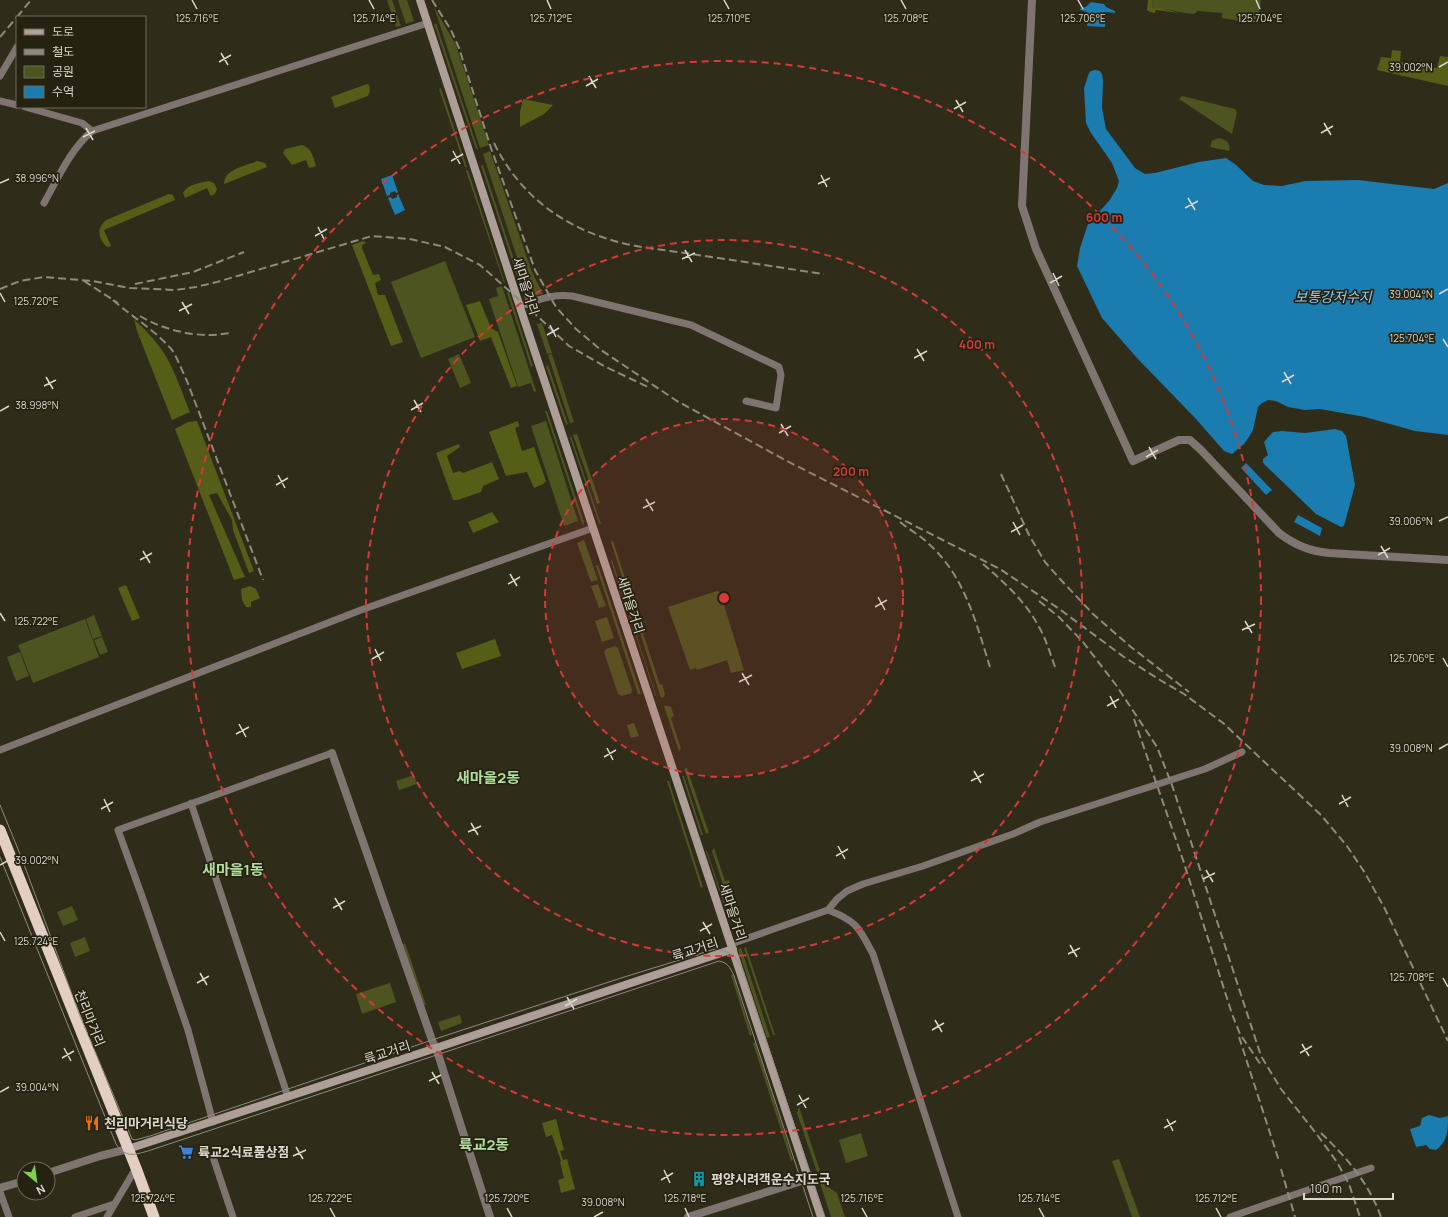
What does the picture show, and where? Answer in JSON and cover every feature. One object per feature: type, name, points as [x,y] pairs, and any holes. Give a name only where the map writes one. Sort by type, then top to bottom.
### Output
[{"type":"highway","name":"천리마거리","points":[[0,830],[136,1168],[154,1217]]},
{"type":"main road","name":"새마을거리","points":[[420,0],[820,1217]]},
{"type":"main road","name":"륙교거리","points":[[128,1149],[436,1048],[732,946]]},
{"type":"street","points":[[1032,0],[1024,139],[1022,206],[1036,249],[1133,461],[1179,440],[1190,440],[1279,533],[1289,541],[1302,548],[1314,552],[1448,560]]},
{"type":"street","points":[[44,204],[68,160],[81,140],[92,131],[428,23]]},
{"type":"street","points":[[0,76],[16,49]]},
{"type":"street","points":[[0,101],[16,105]]},
{"type":"street","points":[[28,108],[82,123],[92,131]]},
{"type":"street","points":[[520,306],[545,297],[558,295],[572,296],[691,325],[779,367],[781,375],[776,408],[746,401]]},
{"type":"street","points":[[0,750],[361,610],[593,528]]},
{"type":"street","points":[[732,946],[828,910],[837,899],[847,891],[863,884],[923,866],[1013,834],[1040,822],[1206,768],[1242,752]]},
{"type":"street","points":[[214,1122],[188,1030],[118,830],[332,753],[436,1048],[490,1217]]},
{"type":"street","points":[[191,803],[288,1097]]},
{"type":"street","points":[[828,910],[845,916],[855,925],[873,954],[958,1217]]},
{"type":"street","name":"륙교거리","points":[[56,1171],[128,1149]]},
{"type":"street","points":[[213,1157],[233,1217]]},
{"type":"street","points":[[107,1217],[136,1168]]},
{"type":"street","points":[[1230,1217],[1371,1168]]},
{"type":"street","points":[[688,1217],[808,1179]]},
{"type":"street","points":[[0,1188],[16,1183]]},
{"type":"street","points":[[0,1192],[9,1217]]},
{"type":"street","points":[[75,1217],[114,1204]]},
{"type":"green space","points":[[387,0],[392,0],[401,26],[396,27]]},
{"type":"green space","points":[[398,0],[407,0],[414,21],[406,24]]},
{"type":"green space","points":[[1148,0],[1152,0],[1153,8],[1161,8],[1179,13],[1156,10],[1155,13],[1150,12],[1147,10]]},
{"type":"green space","points":[[1152,0],[1261,0],[1257,24],[1222,18],[1222,13],[1198,11],[1194,14],[1153,8]]},
{"type":"green space","points":[[434,7],[456,45],[489,145],[480,148]]},
{"type":"green space","points":[[436,23],[478,149],[476,149],[434,24]]},
{"type":"green space","points":[[1392,50],[1401,51],[1400,62],[1437,68],[1440,56],[1448,57],[1448,86],[1377,70],[1381,57],[1391,58]]},
{"type":"green space","points":[[367,84],[369,85],[370,91],[368,96],[335,108],[331,97]]},
{"type":"green space","points":[[441,88],[467,167],[465,167],[439,89]]},
{"type":"green space","points":[[1182,96],[1235,109],[1237,112],[1232,134],[1179,99]]},
{"type":"green space","points":[[523,99],[553,105],[544,114],[520,127],[520,112]]},
{"type":"green space","points":[[1218,138],[1223,139],[1229,144],[1229,151],[1210,147],[1212,141]]},
{"type":"green space","points":[[302,145],[310,151],[316,166],[309,168],[306,160],[292,165],[283,153],[285,149]]},
{"type":"green space","points":[[490,151],[532,272],[543,294],[530,297],[483,154]]},
{"type":"green space","points":[[257,161],[265,163],[267,167],[224,184],[227,175],[231,171]]},
{"type":"green space","points":[[483,165],[527,299],[525,300],[481,166]]},
{"type":"green space","points":[[468,170],[505,283],[466,171]]},
{"type":"green space","points":[[209,181],[214,183],[217,189],[215,194],[211,196],[207,188],[185,198],[183,193],[185,190],[194,184]]},
{"type":"green space","points":[[169,194],[173,195],[175,200],[104,230],[111,246],[107,247],[104,244],[99,234],[103,223],[106,220]]},
{"type":"green space","points":[[363,241],[366,243],[362,245],[362,248],[373,275],[379,274],[381,280],[375,283],[378,295],[385,295],[403,342],[391,346],[352,245]]},
{"type":"green space","points":[[445,261],[475,337],[421,358],[391,282]]},
{"type":"green space","points":[[502,286],[536,391],[534,392],[531,383],[518,387],[489,299],[498,296],[496,288]]},
{"type":"green space","points":[[509,292],[533,366],[531,367],[507,293]]},
{"type":"green space","points":[[480,301],[491,328],[498,332],[517,386],[511,388],[491,337],[480,341],[466,305]]},
{"type":"green space","points":[[134,319],[155,340],[162,350],[176,376],[190,412],[172,420],[137,331]]},
{"type":"green space","points":[[542,323],[552,353],[547,354],[537,324]]},
{"type":"green space","points":[[459,354],[471,383],[460,388],[448,359]]},
{"type":"green space","points":[[552,354],[574,422],[570,423],[548,355]]},
{"type":"green space","points":[[548,365],[568,424],[566,425],[546,366]]},
{"type":"green space","points":[[545,411],[547,411],[584,522],[583,526]]},
{"type":"green space","points":[[197,421],[254,571],[249,573],[233,530],[232,520],[217,493],[209,495],[245,577],[234,580],[175,429],[188,422]]},
{"type":"green space","points":[[518,421],[519,426],[515,428],[522,451],[534,447],[546,481],[534,488],[527,472],[506,476],[489,432]]},
{"type":"green space","points":[[546,421],[578,521],[564,526],[531,426]]},
{"type":"green space","points":[[577,434],[600,503],[597,504],[573,435]]},
{"type":"green space","points":[[571,436],[601,524],[599,523],[570,438]]},
{"type":"green space","points":[[459,444],[460,447],[447,456],[453,473],[460,471],[463,473],[492,462],[499,479],[483,486],[481,492],[458,500],[453,500],[436,453]]},
{"type":"green space","points":[[492,512],[499,522],[473,533],[468,522]]},
{"type":"green space","points":[[584,540],[598,580],[591,582],[577,543]]},
{"type":"green space","points":[[613,541],[660,685],[662,684],[665,694],[664,697],[661,698],[611,542]]},
{"type":"green space","points":[[612,560],[657,698],[611,561]]},
{"type":"green space","points":[[598,565],[641,694],[638,694],[596,566]]},
{"type":"green space","points":[[598,584],[606,606],[599,608],[591,586]]},
{"type":"green space","points":[[126,585],[140,618],[132,621],[118,588]]},
{"type":"green space","points":[[250,586],[256,589],[260,598],[251,602],[251,607],[246,607],[242,600],[241,589]]},
{"type":"green space","points":[[717,591],[720,592],[744,670],[731,673],[727,660],[697,670],[696,668],[690,670],[668,607]]},
{"type":"green space","points":[[94,615],[102,636],[93,639],[86,619]]},
{"type":"green space","points":[[607,617],[614,638],[602,642],[595,621]]},
{"type":"green space","points":[[85,619],[99,657],[33,683],[18,645]]},
{"type":"green space","points":[[102,637],[108,652],[100,655],[94,640]]},
{"type":"green space","points":[[495,639],[501,656],[462,669],[456,653]]},
{"type":"green space","points":[[615,646],[618,648],[632,690],[631,693],[622,696],[618,694],[604,652],[606,649]]},
{"type":"green space","points":[[20,652],[29,676],[16,681],[7,657]]},
{"type":"green space","points":[[664,706],[671,707],[674,716],[671,718],[681,749],[679,751]]},
{"type":"green space","points":[[634,723],[639,736],[631,738],[627,725]]},
{"type":"green space","points":[[687,768],[709,833],[706,834],[684,769]]},
{"type":"green space","points":[[414,775],[417,784],[399,790],[396,781]]},
{"type":"green space","points":[[682,776],[684,776],[703,835],[701,835]]},
{"type":"green space","points":[[667,781],[669,781],[703,887],[701,888]]},
{"type":"green space","points":[[714,848],[725,881],[729,880],[733,894],[727,897],[712,851]]},
{"type":"green space","points":[[706,851],[730,919],[729,920]]},
{"type":"green space","points":[[735,901],[744,927],[737,929],[729,903]]},
{"type":"green space","points":[[72,906],[78,920],[63,926],[57,912]]},
{"type":"green space","points":[[85,937],[90,951],[75,957],[70,943]]},
{"type":"green space","points":[[405,943],[426,1005],[423,1005],[422,1003],[403,945]]},
{"type":"green space","points":[[746,947],[775,1035],[773,1035],[744,948]]},
{"type":"green space","points":[[741,948],[770,1037],[767,1038],[738,949]]},
{"type":"green space","points":[[731,975],[733,975],[752,1035],[750,1036]]},
{"type":"green space","points":[[390,983],[396,1002],[362,1014],[356,994]]},
{"type":"green space","points":[[460,1015],[462,1023],[441,1031],[438,1022]]},
{"type":"green space","points":[[755,1042],[793,1160],[791,1161],[753,1043]]},
{"type":"green space","points":[[799,1107],[820,1171],[817,1172],[797,1113]]},
{"type":"green space","points":[[556,1119],[564,1150],[560,1151],[563,1160],[567,1159],[575,1189],[561,1193],[558,1180],[564,1178],[561,1161],[552,1135],[546,1137],[542,1123]]},
{"type":"green space","points":[[861,1133],[868,1156],[846,1163],[839,1140]]},
{"type":"green space","points":[[1119,1159],[1140,1217],[1132,1217],[1112,1161]]},
{"type":"green space","points":[[821,1182],[837,1193],[845,1217],[831,1217],[820,1183]]},
{"type":"water","points":[[1091,2],[1104,4],[1106,7],[1115,11],[1115,13],[1106,12],[1105,27],[1087,26],[1087,12],[1080,9],[1087,6]]},
{"type":"water","name":"보통강저수지","points":[[1095,70],[1100,71],[1102,74],[1102,108],[1106,129],[1135,168],[1145,174],[1199,162],[1226,158],[1253,181],[1264,185],[1282,186],[1305,181],[1358,180],[1434,189],[1448,183],[1448,435],[1415,431],[1365,417],[1320,409],[1305,410],[1288,407],[1276,401],[1268,400],[1258,407],[1253,430],[1244,444],[1232,454],[1224,451],[1196,419],[1137,358],[1102,318],[1077,266],[1080,248],[1088,224],[1109,201],[1117,188],[1119,181],[1112,163],[1091,133],[1086,123],[1084,88],[1089,73]]},
{"type":"water","points":[[392,175],[398,192],[396,193],[395,191],[387,196],[381,179]]},
{"type":"water","points":[[398,194],[405,210],[395,215],[388,198],[391,197],[392,199],[397,197]]},
{"type":"water","points":[[1335,429],[1342,431],[1346,436],[1355,485],[1344,526],[1341,527],[1316,514],[1263,463],[1263,459],[1268,455],[1264,442],[1273,432],[1282,431],[1305,433]]},
{"type":"water","points":[[1246,463],[1272,490],[1266,495],[1241,468]]},
{"type":"water","points":[[1298,515],[1322,528],[1320,536],[1294,522]]},
{"type":"water","points":[[1429,1115],[1440,1118],[1448,1116],[1448,1126],[1445,1139],[1436,1150],[1430,1149],[1426,1145],[1416,1147],[1410,1129],[1420,1126],[1422,1118]]},
{"type":"tram line","points":[[0,805],[22,859],[80,1016],[132,1139],[135,1140],[150,1136],[432,1040],[715,949],[729,953],[736,958],[741,966],[825,1217]]},
{"type":"tram line","points":[[0,857],[116,1144],[123,1152],[134,1154],[148,1151],[719,961],[725,963],[734,976],[813,1217]]},
{"type":"railway","points":[[18,16],[31,0]]},
{"type":"railway","points":[[432,0],[451,30],[459,48],[491,148],[535,270],[556,307],[576,329],[601,350],[677,401],[785,460],[1000,569],[1058,608],[1124,657],[1184,694],[1223,723],[1321,815],[1347,846],[1365,873],[1385,909],[1448,1041]]},
{"type":"railway","points":[[0,37],[16,18]]},
{"type":"railway","points":[[494,143],[505,163],[518,180],[548,209],[584,230],[604,238],[635,246],[824,274]]},
{"type":"railway","points":[[0,289],[20,281],[44,277],[92,281],[130,288],[176,290],[217,282],[372,236],[410,239],[445,247],[480,265],[569,346],[606,367],[650,388]]},
{"type":"railway","points":[[135,284],[193,272],[244,252]]},
{"type":"railway","points":[[84,281],[118,303]]},
{"type":"railway","points":[[113,300],[158,336],[172,350],[176,357],[187,381],[263,580]]},
{"type":"railway","points":[[140,316],[156,324],[182,332],[200,335],[231,333]]},
{"type":"railway","points":[[1001,474],[1029,535],[1045,562],[1093,614],[1131,647],[1189,692]]},
{"type":"railway","points":[[900,522],[930,545],[952,571],[968,602],[990,667]]},
{"type":"railway","points":[[983,564],[1007,585],[1028,609],[1044,636],[1055,667]]},
{"type":"railway","points":[[1039,601],[1059,617],[1083,642],[1116,685],[1157,747],[1172,785],[1261,1056],[1281,1089],[1337,1162],[1349,1184],[1360,1217]]},
{"type":"railway","points":[[1134,719],[1183,860],[1232,1014],[1240,1034],[1261,1065]]},
{"type":"railway","points":[[1239,1037],[1279,1161]]},
{"type":"railway","points":[[1321,1133],[1356,1171],[1370,1193],[1381,1217]]},
{"type":"railway","points":[[1281,1169],[1295,1217]]},
{"type":"place","name":"천리마거리식당","points":[[92,1123]]},
{"type":"place","name":"륙교2식료품상점","points":[[186,1152]]},
{"type":"place","name":"평양시려객운수지도국","points":[[699,1179]]},
{"type":"district","name":"새마을2동","points":[[488,777]]},
{"type":"district","name":"새마을1동","points":[[233,869]]},
{"type":"district","name":"륙교2동","points":[[484,1144]]}]
